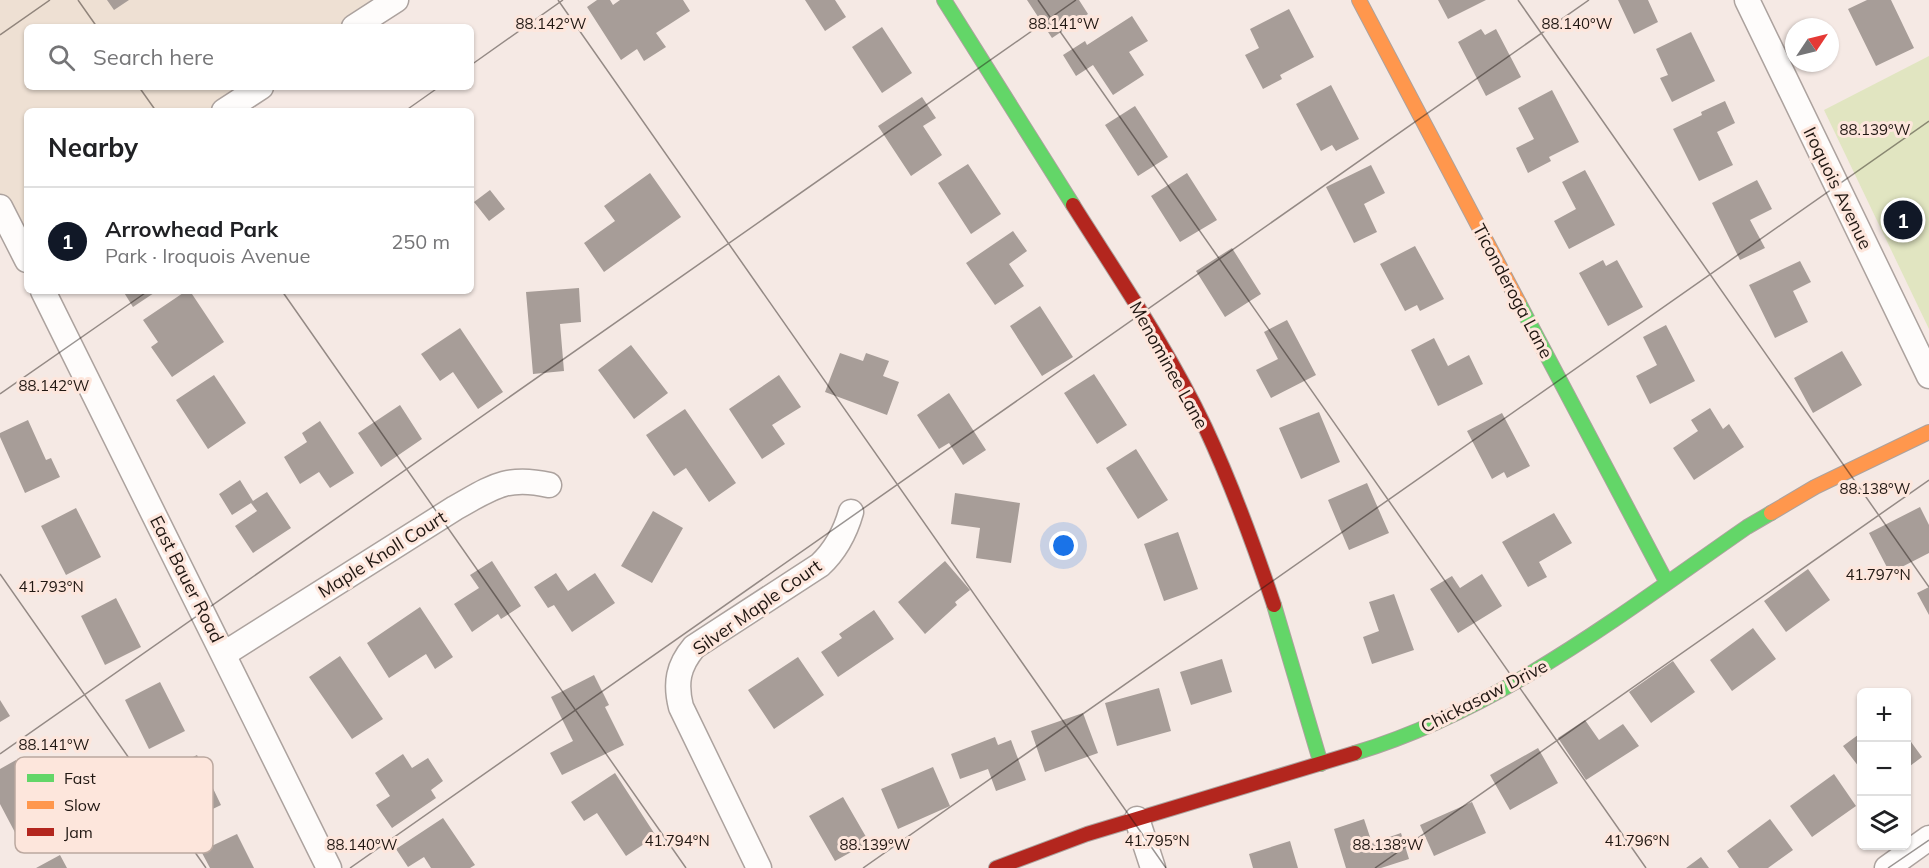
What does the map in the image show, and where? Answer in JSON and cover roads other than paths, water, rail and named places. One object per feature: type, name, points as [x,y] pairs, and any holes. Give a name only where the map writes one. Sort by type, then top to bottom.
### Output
[{"type":"street","points":[[359,24],[396,0]]},
{"type":"street","name":"Menominee Lane","points":[[944,0],[1166,353],[1205,427],[1237,501],[1273,603],[1322,764]]},
{"type":"street","name":"Ticonderoga Lane","points":[[1359,0],[1666,583]]},
{"type":"street","name":"Iroquois Avenue","points":[[1747,0],[1929,376]]},
{"type":"street","points":[[229,108],[256,90]]},
{"type":"street","points":[[0,207],[18,247]]},
{"type":"street","name":"East Bauer Road","points":[[44,294],[330,868]]},
{"type":"street","name":"Chickasaw Drive","points":[[996,868],[1087,834],[1322,764],[1420,729],[1509,686],[1567,652],[1747,527],[1815,487],[1929,432]]},
{"type":"street","name":"Maple Knoll Court","points":[[224,654],[455,508],[485,492],[519,480],[549,485]]},
{"type":"street","name":"Silver Maple Court","points":[[759,868],[681,707],[677,690],[681,667],[686,656],[694,647],[820,565],[830,556],[840,541],[851,512]]},
{"type":"street","points":[[1137,819],[1153,868]]},
{"type":"street","points":[[1887,868],[1929,838]]},
{"type":"place","name":"Arrowhead Park","points":[[1903,220]]}]
